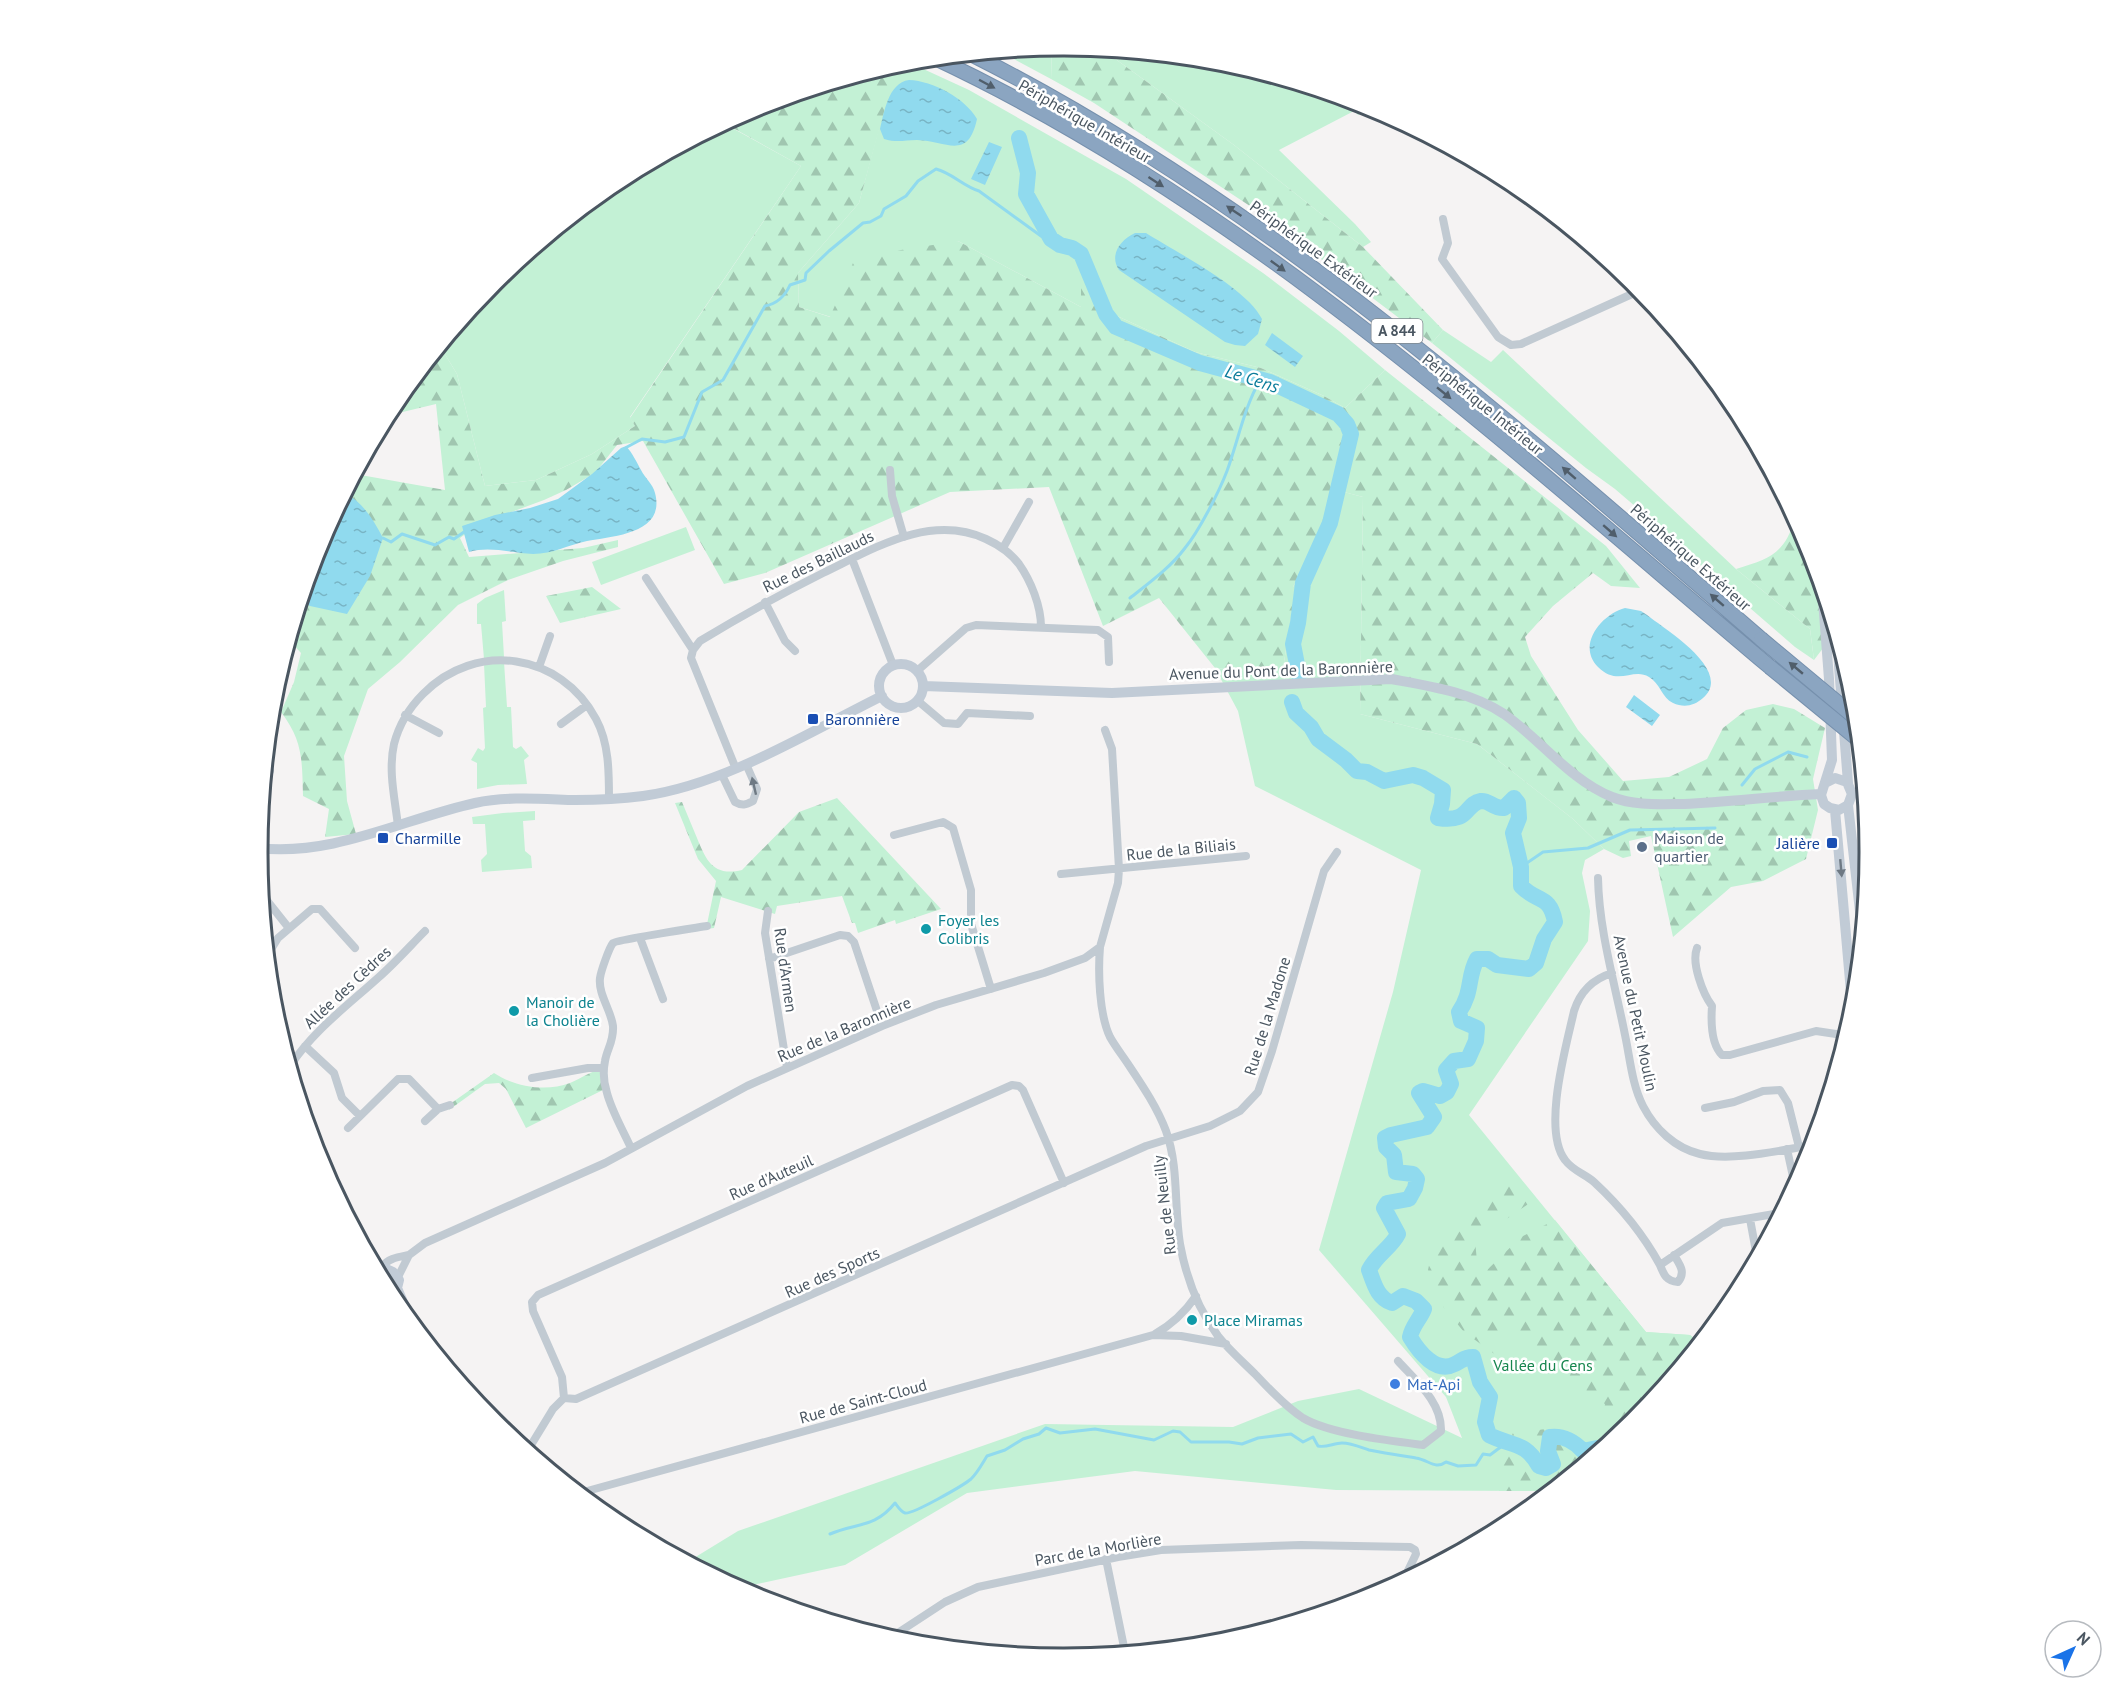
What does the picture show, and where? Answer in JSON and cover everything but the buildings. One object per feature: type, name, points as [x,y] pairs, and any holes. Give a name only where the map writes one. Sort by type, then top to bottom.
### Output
[{"type":"highway","name":"Périphérique Extérieur","points":[[982,60],[1078,112],[1167,167],[1319,272],[1492,408],[1846,710]]},
{"type":"highway","name":"Périphérique Intérieur","points":[[947,64],[1093,142],[1250,246],[1398,356],[1514,448],[1851,734]]},
{"type":"street","points":[[1443,219],[1448,243],[1442,259],[1498,337],[1511,345],[1521,344],[1631,294]]},
{"type":"street","points":[[890,470],[892,496],[904,537]]},
{"type":"street","points":[[1003,548],[1029,502]]},
{"type":"street","name":"Rue des Baillauds","points":[[693,650],[700,641],[765,602],[885,543],[922,532],[956,531],[977,535],[1003,548],[1013,556],[1029,582],[1041,615],[1041,627]]},
{"type":"street","points":[[852,559],[893,665]]},
{"type":"street","points":[[646,578],[693,650],[691,658],[741,766],[757,789],[753,801],[743,805],[735,802],[722,776]]},
{"type":"street","points":[[765,602],[785,641],[795,651]]},
{"type":"street","points":[[917,671],[966,628],[976,626],[1098,630],[1108,637],[1109,662]]},
{"type":"street","points":[[539,667],[550,636]]},
{"type":"street","points":[[398,826],[392,766],[393,746],[405,716],[433,684],[464,666],[494,660],[507,660],[539,667],[566,682],[588,705],[597,720],[605,746],[609,799]]},
{"type":"street","points":[[905,664],[917,671],[924,686],[918,701],[908,707],[897,708],[887,703],[879,688],[880,678],[885,670],[893,665],[905,664]]},
{"type":"street","name":"Avenue du Pont de la Baronnière","points":[[924,686],[1112,693],[1391,679],[1426,685],[1481,702],[1503,714],[1578,777],[1612,797],[1630,802],[1651,805],[1722,802],[1823,789]]},
{"type":"street","points":[[1840,679],[1848,783],[1852,795],[1848,805],[1858,895]]},
{"type":"street","points":[[1840,679],[1832,760],[1823,789],[1825,805],[1835,810],[1848,805]]},
{"type":"street","points":[[267,849],[318,846],[362,837],[479,802],[520,798],[609,799],[645,796],[722,776],[882,696]]},
{"type":"street","points":[[918,701],[944,723],[958,724],[967,713],[1030,716]]},
{"type":"street","points":[[561,724],[588,705]]},
{"type":"street","points":[[405,716],[439,733]]},
{"type":"street","points":[[1100,947],[1118,883],[1119,869],[1112,749],[1105,730]]},
{"type":"street","points":[[1823,789],[1836,778],[1848,783]]},
{"type":"street","points":[[1835,810],[1850,975]]},
{"type":"street","points":[[894,835],[943,822],[953,828],[971,890],[971,924],[991,989]]},
{"type":"street","name":"Rue de la Madone","points":[[1168,1138],[1210,1126],[1240,1111],[1258,1092],[1324,871],[1336,852]]},
{"type":"street","name":"Rue de la Biliais","points":[[1061,874],[1246,856]]},
{"type":"street","name":"Avenue du Petit Moulin","points":[[1598,879],[1599,906],[1612,973],[1642,1105],[1653,1123],[1667,1138],[1701,1155],[1730,1157],[1802,1147]]},
{"type":"street","points":[[269,903],[288,927]]},
{"type":"street","points":[[273,946],[288,927],[312,909],[320,909],[355,948]]},
{"type":"street","name":"Rue d'Armen","points":[[768,911],[765,933],[788,1068]]},
{"type":"street","points":[[631,1148],[607,1094],[604,1068],[612,1046],[613,1026],[600,977],[608,950],[614,942],[622,939],[707,926]]},
{"type":"street","name":"Allée des Cèdres","points":[[295,1059],[328,1021],[380,976],[425,931]]},
{"type":"street","points":[[769,959],[840,935],[848,936],[854,942],[882,1026]]},
{"type":"street","points":[[640,938],[663,999]]},
{"type":"street","name":"Rue de la Baronnière","points":[[383,1264],[393,1258],[409,1255],[425,1244],[605,1163],[747,1086],[882,1026],[936,1005],[1085,958],[1100,947]]},
{"type":"street","name":"Rue de Neuilly","points":[[1100,947],[1099,964],[1104,1016],[1110,1036],[1160,1116],[1173,1155],[1180,1244],[1190,1283],[1203,1312],[1226,1344],[1270,1390],[1304,1418],[1329,1428],[1423,1445],[1441,1431],[1442,1419],[1433,1400],[1398,1361]]},
{"type":"street","points":[[1697,948],[1695,959],[1704,996],[1712,1006],[1711,1019],[1717,1050],[1722,1054],[1730,1055],[1816,1031],[1838,1034]]},
{"type":"street","points":[[1612,973],[1602,976],[1583,991],[1577,999],[1557,1091],[1556,1139],[1564,1159],[1574,1170],[1591,1179],[1612,1199],[1647,1241],[1666,1278],[1678,1282],[1682,1277],[1682,1270],[1674,1255]]},
{"type":"street","points":[[305,1046],[334,1073],[342,1098],[360,1116]]},
{"type":"street","points":[[532,1078],[588,1068],[604,1068]]},
{"type":"street","points":[[348,1128],[398,1079],[409,1079],[438,1109]]},
{"type":"street","name":"Rue d'Auteuil","points":[[564,1398],[562,1377],[533,1311],[532,1302],[538,1295],[1012,1085],[1019,1086],[1023,1090],[1064,1183]]},
{"type":"street","points":[[1705,1107],[1734,1102],[1763,1091],[1780,1090],[1788,1103],[1799,1147]]},
{"type":"street","points":[[424,1122],[438,1109],[450,1105]]},
{"type":"street","name":"Rue des Sports","points":[[564,1398],[576,1399],[1168,1138]]},
{"type":"street","points":[[1787,1149],[1792,1172]]},
{"type":"street","points":[[1660,1265],[1722,1223],[1771,1215]]},
{"type":"street","points":[[1750,1219],[1755,1246]]},
{"type":"street","points":[[395,1282],[409,1255]]},
{"type":"street","name":"Rue de Saint-Cloud","points":[[589,1490],[1153,1335],[1167,1328],[1187,1309],[1196,1296]]},
{"type":"street","name":"Rue de Saint-Cloud","points":[[1153,1335],[1181,1336],[1226,1344]]},
{"type":"street","points":[[532,1443],[553,1408],[564,1398]]},
{"type":"street","name":"Parc de la Morlière","points":[[902,1630],[945,1602],[978,1587],[1106,1559],[1161,1550],[1301,1545],[1398,1546],[1415,1550],[1416,1554],[1410,1568]]},
{"type":"street","points":[[1106,1559],[1124,1645]]},
{"type":"green space","points":[[1052,56],[1051,79],[1010,57]]},
{"type":"green space","points":[[1052,56],[1114,57],[1234,145],[1363,247],[1443,330],[1432,343],[1259,212],[1094,103],[1051,79]]},
{"type":"green space","points":[[1114,58],[1167,62],[1219,71],[1270,83],[1319,98],[1361,113],[1358,115],[1354,111],[1279,150],[1371,242],[1363,247],[1234,145]]},
{"type":"green space","points":[[922,69],[969,90],[1126,179],[1263,273],[1339,331],[1385,370],[1345,408],[1324,396],[1261,368],[1195,352],[1115,315],[1099,285],[1081,274],[1081,307],[958,241],[831,317],[799,307],[798,273],[859,203],[892,79],[888,76]]},
{"type":"green space","points":[[889,76],[893,79],[859,203],[798,273],[799,307],[830,317],[853,263],[901,250],[958,241],[1081,307],[1081,274],[1099,285],[1115,315],[1195,352],[1261,368],[1324,396],[1345,408],[1385,370],[1606,546],[1640,588],[1611,586],[1593,573],[1553,606],[1525,637],[1531,656],[1578,730],[1623,781],[1669,777],[1707,759],[1723,728],[1746,710],[1773,704],[1794,709],[1825,728],[1813,779],[1818,810],[1806,859],[1763,881],[1731,887],[1673,937],[1651,836],[1629,841],[1631,856],[1623,858],[1604,849],[1573,819],[1477,744],[1360,714],[1363,497],[1344,492],[1293,587],[1293,605],[1282,675],[1215,668],[1159,598],[1103,626],[1049,487],[950,492],[765,573],[724,584],[643,441],[617,445],[595,473],[544,500],[479,524],[460,538],[469,557],[583,548],[618,540],[618,547],[563,561],[508,580],[458,605],[400,662],[368,689],[344,756],[347,801],[356,834],[325,837],[329,809],[303,796],[300,751],[294,732],[281,712],[294,682],[301,653],[295,646],[310,596],[328,547],[362,475],[445,490],[436,404],[400,413],[402,409],[444,353],[457,374],[485,486],[536,480],[592,454],[635,426],[630,418],[801,166],[733,128],[808,98],[857,83]]},
{"type":"green space","points":[[732,128],[801,166],[630,417],[635,426],[592,454],[536,480],[485,486],[457,374],[444,353],[501,289],[579,220],[665,162]]},
{"type":"green space","points":[[1443,330],[1491,362],[1503,350],[1736,569],[1810,629],[1814,660],[1795,647],[1615,489],[1432,343]]},
{"type":"green space","name":"Vallée du Cens","points":[[1344,492],[1363,497],[1360,714],[1477,744],[1573,819],[1604,849],[1585,860],[1582,873],[1590,911],[1588,941],[1469,1115],[1646,1332],[1690,1335],[1694,1338],[1626,1414],[1588,1450],[1536,1491],[1336,1490],[1135,1471],[967,1493],[845,1565],[754,1585],[696,1557],[738,1531],[1045,1424],[1233,1427],[1298,1401],[1359,1389],[1462,1438],[1446,1397],[1319,1250],[1393,992],[1421,870],[1255,786],[1238,711],[1215,668],[1282,675],[1293,605],[1293,587]]},
{"type":"green space","points":[[686,527],[695,550],[601,585],[592,562]]},
{"type":"green space","points":[[1791,530],[1817,596],[1830,639],[1814,660],[1810,629],[1736,569],[1767,558],[1781,547]]},
{"type":"green space","points":[[592,587],[621,609],[560,623],[546,596]]},
{"type":"green space","points":[[504,590],[506,621],[502,622],[504,657],[484,659],[481,624],[477,624],[477,604]]},
{"type":"green space","points":[[504,662],[507,707],[511,707],[513,747],[516,749],[521,746],[529,756],[524,760],[527,784],[498,785],[477,789],[477,763],[471,760],[478,748],[483,751],[485,748],[484,664]]},
{"type":"green space","points":[[837,798],[941,909],[896,924],[895,920],[858,933],[842,896],[777,906],[775,914],[721,897],[714,928],[706,929],[716,881],[698,859],[675,803],[682,802],[700,846],[712,865],[717,869],[732,872],[742,870],[799,812]]},
{"type":"green space","points":[[535,811],[535,820],[523,821],[525,851],[531,856],[532,868],[482,872],[481,860],[487,854],[485,824],[473,824],[472,817]]},
{"type":"green space","points":[[604,1068],[603,1090],[526,1128],[506,1089],[499,1083],[485,1084],[449,1110],[450,1104],[494,1073],[521,1085],[551,1087],[570,1083]]},
{"type":"green space","points":[[1514,1181],[1531,1202],[1475,1241],[1478,1271],[1485,1272],[1521,1237],[1555,1220],[1646,1332],[1690,1335],[1694,1338],[1662,1376],[1617,1422],[1603,1419],[1605,1404],[1509,1335],[1496,1355],[1464,1332],[1441,1304],[1428,1270],[1433,1247],[1456,1222]]},
{"type":"green space","points":[[1546,1429],[1553,1437],[1592,1446],[1536,1491],[1499,1491],[1498,1466],[1513,1433]]},
{"type":"water","points":[[909,80],[938,87],[957,98],[972,111],[977,119],[968,140],[955,146],[928,141],[884,139],[880,129],[885,107],[896,87]]},
{"type":"water","points":[[989,142],[1002,147],[985,185],[971,179]]},
{"type":"water","points":[[1135,233],[1146,233],[1210,272],[1242,295],[1262,319],[1258,334],[1245,346],[1225,342],[1119,270],[1115,259],[1118,248]]},
{"type":"water","points":[[1272,333],[1303,356],[1295,367],[1265,345]]},
{"type":"water","points":[[626,446],[655,493],[656,507],[653,517],[645,525],[623,534],[540,554],[493,550],[469,552],[462,526],[558,499]]},
{"type":"water","points":[[351,497],[363,507],[383,538],[370,576],[347,614],[307,604],[328,547]]},
{"type":"water","points":[[1625,608],[1641,611],[1694,652],[1710,676],[1710,687],[1703,698],[1689,705],[1677,705],[1666,698],[1649,677],[1637,674],[1612,676],[1598,667],[1592,658],[1591,640],[1608,617]]},
{"type":"water","points":[[1634,695],[1660,715],[1652,726],[1626,707]]},
{"type":"waterway","name":"Le Cens","points":[[1019,138],[1028,173],[1026,194],[1051,239],[1081,254],[1106,314],[1116,327],[1200,363],[1270,382],[1338,414],[1347,424],[1351,434],[1330,523],[1303,583],[1293,644],[1299,675]]},
{"type":"waterway","points":[[627,447],[642,439],[665,442],[684,437],[702,392],[723,380],[765,306],[780,299],[790,285],[805,280],[806,273],[829,251],[863,223],[881,216],[884,209],[906,196],[918,181],[936,169],[979,191],[1041,236],[1051,239]]},
{"type":"waterway","points":[[1130,598],[1173,562],[1196,532],[1223,480],[1245,413],[1260,380]]},
{"type":"waterway","points":[[383,538],[391,542],[402,534],[435,545],[449,537],[454,539],[464,532]]},
{"type":"waterway","name":"Le Cens","points":[[1292,702],[1296,713],[1311,727],[1318,739],[1357,771],[1367,772],[1384,781],[1413,775],[1443,790],[1438,818],[1449,819],[1462,816],[1481,801],[1500,808],[1504,808],[1514,798],[1518,803],[1519,818],[1513,833],[1521,867],[1521,886],[1550,907],[1555,922],[1544,939],[1536,963],[1529,969],[1497,965],[1488,959],[1477,959],[1466,998],[1459,1012],[1461,1021],[1477,1028],[1476,1041],[1468,1059],[1454,1061],[1446,1070],[1451,1084],[1447,1092],[1440,1096],[1423,1091],[1419,1093],[1434,1117],[1427,1127],[1385,1138],[1386,1147],[1394,1155],[1396,1172],[1413,1174],[1417,1179],[1409,1199],[1387,1203],[1384,1208],[1398,1234],[1369,1270],[1377,1290],[1387,1301],[1392,1303],[1403,1296],[1416,1301],[1424,1309],[1410,1337],[1429,1360],[1441,1366],[1448,1366],[1473,1357],[1480,1382],[1490,1397],[1485,1422],[1489,1435],[1523,1448],[1529,1452],[1539,1466],[1546,1468],[1553,1464],[1548,1451],[1550,1437],[1560,1437],[1583,1451],[1588,1450]]},
{"type":"waterway","points":[[1742,785],[1755,769],[1788,752],[1807,757]]},
{"type":"waterway","points":[[1521,867],[1543,852],[1588,848],[1630,830],[1715,828]]},
{"type":"waterway","points":[[830,1534],[872,1521],[888,1511],[895,1503],[905,1513],[927,1505],[971,1479],[987,1456],[1039,1434],[1046,1428],[1060,1433],[1095,1429],[1154,1440],[1173,1431],[1180,1432],[1191,1442],[1242,1444],[1258,1438],[1291,1434],[1303,1442],[1313,1437],[1318,1446],[1345,1443],[1369,1450],[1421,1459],[1435,1465],[1446,1462],[1458,1466],[1476,1465],[1483,1454],[1490,1455],[1506,1443]]},
{"type":"place","name":"Baronnière","points":[[813,719]]},
{"type":"place","name":"Charmille","points":[[383,838]]},
{"type":"place","name":"Jalière","points":[[1832,843]]},
{"type":"place","name":"Maison de quartier","points":[[1642,847]]},
{"type":"place","name":"Foyer les Colibris","points":[[926,929]]},
{"type":"place","name":"Manoir de la Cholière","points":[[514,1011]]},
{"type":"place","name":"Place Miramas","points":[[1192,1320]]},
{"type":"place","name":"Mat-Api","points":[[1395,1384]]}]
